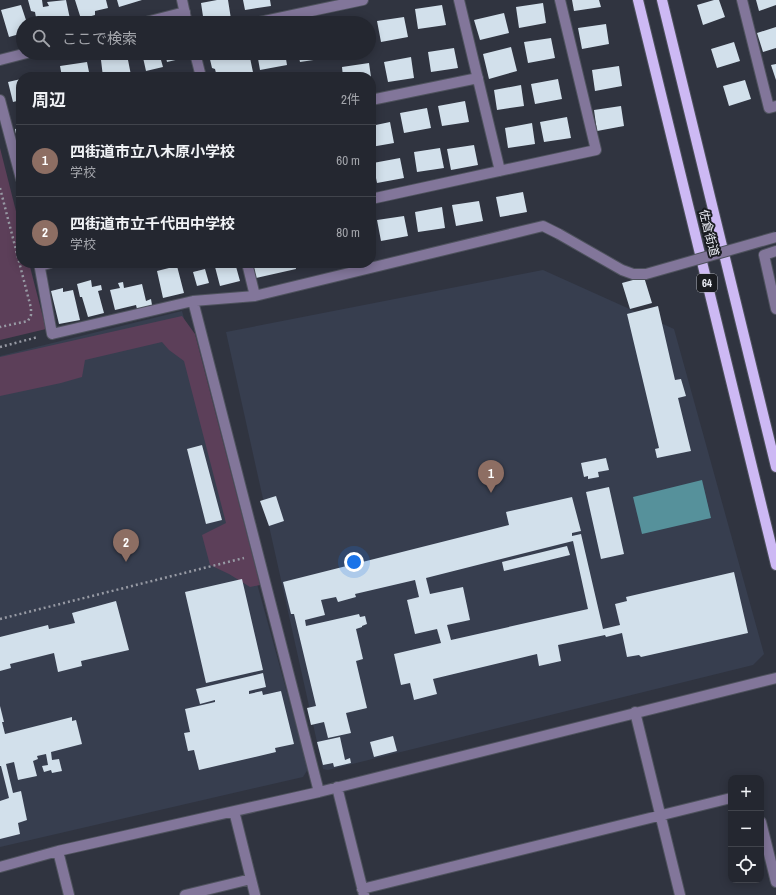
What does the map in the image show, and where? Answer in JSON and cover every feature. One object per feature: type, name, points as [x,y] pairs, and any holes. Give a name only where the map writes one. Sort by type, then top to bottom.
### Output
[{"type":"main road","name":"佐倉街道","points":[[638,0],[776,565]]},
{"type":"main road","name":"佐倉街道","points":[[662,0],[776,467]]},
{"type":"street","points":[[182,0],[185,16]]},
{"type":"street","points":[[289,16],[363,0]]},
{"type":"street","points":[[459,0],[500,171]]},
{"type":"street","points":[[376,198],[596,150],[560,0]]},
{"type":"street","points":[[742,0],[769,108],[776,106]]},
{"type":"street","points":[[169,16],[184,12]]},
{"type":"street","points":[[0,60],[16,56]]},
{"type":"street","points":[[197,60],[200,72]]},
{"type":"street","points":[[376,99],[478,78]]},
{"type":"street","points":[[0,100],[16,154]]},
{"type":"street","points":[[376,267],[543,226],[622,270],[633,274],[646,274],[776,237]]},
{"type":"street","points":[[776,251],[764,255],[776,308]]},
{"type":"street","points":[[40,268],[52,334],[193,301],[255,296],[370,268]]},
{"type":"street","points":[[248,268],[255,296]]},
{"type":"street","points":[[193,301],[319,792]]},
{"type":"street","points":[[0,867],[58,851],[319,792],[776,678]]},
{"type":"street","points":[[635,712],[680,895]]},
{"type":"street","points":[[337,787],[363,892],[728,799]]},
{"type":"street","points":[[234,811],[255,895]]},
{"type":"street","points":[[764,834],[776,882]]},
{"type":"street","points":[[58,851],[69,895]]},
{"type":"street","points":[[184,895],[251,880]]},
{"type":"path","points":[[0,188],[16,250]]},
{"type":"path","points":[[0,327],[28,321],[31,315],[31,308],[21,268]]},
{"type":"path","points":[[0,348],[52,334]]},
{"type":"path","points":[[0,620],[258,554]]},
{"type":"shaded area","points":[[0,148],[16,211],[16,268],[30,268],[46,329],[0,340]]},
{"type":"shaded area","points":[[543,270],[674,329],[764,654],[753,665],[328,770],[323,769],[226,332]]},
{"type":"shaded area","points":[[182,311],[308,769],[303,777],[0,847],[0,356]]},
{"type":"shaded area","points":[[182,316],[195,334],[260,585],[250,587],[229,574],[210,565],[202,535],[226,523],[184,361],[169,350],[162,342],[85,360],[82,377],[0,396],[0,357]]},
{"type":"water","points":[[702,480],[711,518],[642,534],[633,497]]},
{"type":"building","points":[[28,0],[42,0],[43,7],[49,6],[47,2],[66,0],[69,16],[36,16],[35,12],[31,11]]},
{"type":"building","points":[[75,0],[106,0],[108,8],[95,11],[95,15],[80,16]]},
{"type":"building","points":[[117,0],[142,0],[119,7]]},
{"type":"building","points":[[217,0],[228,0],[231,16],[203,16],[201,3]]},
{"type":"building","points":[[243,0],[270,0],[271,6],[245,10]]},
{"type":"building","points":[[572,0],[599,0],[601,7],[574,11]]},
{"type":"building","points":[[719,0],[725,17],[703,25],[697,5]]},
{"type":"building","points":[[756,0],[776,0],[776,5],[759,11]]},
{"type":"building","points":[[543,3],[546,23],[519,28],[516,7]]},
{"type":"building","points":[[21,5],[25,16],[16,16],[16,35],[9,37],[1,10]]},
{"type":"building","points":[[442,5],[446,25],[418,29],[415,9]]},
{"type":"building","points":[[504,13],[509,33],[480,40],[474,20]]},
{"type":"building","points":[[404,17],[408,37],[381,42],[377,21]]},
{"type":"building","points":[[606,24],[609,44],[582,49],[578,28]]},
{"type":"building","points":[[776,27],[776,48],[763,52],[757,33]]},
{"type":"building","points":[[551,38],[555,58],[528,63],[524,42]]},
{"type":"building","points":[[734,42],[740,61],[717,68],[711,49]]},
{"type":"building","points":[[511,47],[517,71],[489,79],[483,54]]},
{"type":"building","points":[[454,48],[458,68],[431,72],[428,52]]},
{"type":"building","points":[[411,57],[414,78],[388,82],[384,62]]},
{"type":"building","points":[[101,60],[128,60],[130,72],[102,72]]},
{"type":"building","points":[[144,60],[161,60],[163,67],[146,71]]},
{"type":"building","points":[[210,60],[250,60],[253,72],[216,72],[215,69],[212,68]]},
{"type":"building","points":[[258,60],[286,60],[287,65],[260,70]]},
{"type":"building","points":[[300,60],[314,60],[300,62]]},
{"type":"building","points":[[87,62],[89,72],[61,72],[60,66]]},
{"type":"building","points":[[369,63],[370,72],[342,72],[342,67]]},
{"type":"building","points":[[776,64],[776,80],[771,65]]},
{"type":"building","points":[[619,66],[622,86],[595,91],[592,70]]},
{"type":"building","points":[[558,79],[562,99],[535,104],[531,84]]},
{"type":"building","points":[[16,80],[16,101],[13,102],[8,82]]},
{"type":"building","points":[[745,80],[751,99],[729,106],[723,86]]},
{"type":"building","points":[[521,85],[524,106],[497,110],[494,90]]},
{"type":"building","points":[[465,101],[469,122],[442,126],[438,106]]},
{"type":"building","points":[[621,106],[624,126],[597,131],[594,110]]},
{"type":"building","points":[[427,108],[431,128],[404,133],[400,113]]},
{"type":"building","points":[[567,117],[571,138],[544,142],[540,122]]},
{"type":"building","points":[[390,122],[394,143],[376,146],[376,125]]},
{"type":"building","points":[[532,123],[535,144],[508,148],[505,128]]},
{"type":"building","points":[[474,145],[478,165],[451,170],[447,149]]},
{"type":"building","points":[[440,148],[444,168],[417,172],[414,152]]},
{"type":"building","points":[[400,158],[404,178],[377,183],[376,162]]},
{"type":"building","points":[[523,192],[527,212],[500,217],[496,197]]},
{"type":"building","points":[[479,201],[483,221],[456,226],[452,205]]},
{"type":"building","points":[[442,207],[445,228],[418,232],[415,212]]},
{"type":"building","points":[[404,216],[408,236],[381,241],[377,220]]},
{"type":"building","points":[[169,268],[178,268],[184,293],[163,298],[157,271]]},
{"type":"building","points":[[215,268],[236,268],[240,281],[220,286]]},
{"type":"building","points":[[254,268],[296,268],[296,269],[256,278]]},
{"type":"building","points":[[205,269],[209,283],[197,286],[193,272]]},
{"type":"building","points":[[644,277],[652,303],[630,309],[622,283]]},
{"type":"building","points":[[91,280],[92,287],[101,285],[102,290],[98,291],[104,313],[88,317],[82,297],[80,297],[77,284]]},
{"type":"building","points":[[123,282],[124,288],[142,284],[146,301],[151,299],[152,305],[137,309],[136,305],[115,310],[110,290],[120,288],[118,283]]},
{"type":"building","points":[[63,288],[63,292],[73,290],[80,320],[59,324],[51,291]]},
{"type":"building","points":[[658,306],[675,380],[681,379],[686,396],[678,398],[691,451],[657,458],[655,449],[659,448],[627,314]]},
{"type":"building","points":[[202,445],[222,520],[206,524],[187,449]]},
{"type":"building","points":[[606,458],[609,470],[598,472],[599,477],[588,479],[588,476],[584,477],[581,463]]},
{"type":"building","points":[[609,487],[624,554],[601,559],[586,492]]},
{"type":"building","points":[[276,496],[284,521],[269,526],[260,501]]},
{"type":"building","points":[[572,497],[581,531],[572,533],[572,536],[581,534],[603,629],[620,625],[615,604],[627,601],[626,597],[734,572],[748,633],[641,657],[639,655],[627,657],[622,633],[606,637],[605,635],[558,645],[561,661],[539,666],[537,654],[433,679],[437,694],[414,700],[410,683],[401,685],[394,654],[441,643],[437,629],[415,634],[407,600],[419,597],[415,580],[355,594],[356,597],[338,602],[336,597],[321,600],[325,615],[305,620],[306,626],[359,614],[360,617],[365,616],[367,624],[356,629],[363,659],[356,661],[367,708],[346,713],[351,733],[328,738],[324,722],[311,725],[307,708],[316,706],[294,614],[291,614],[283,582],[509,525],[506,512]],"holes":[[[573,541],[588,609],[451,640],[447,625],[470,620],[463,587],[430,594],[426,578]]]},
{"type":"building","points":[[567,546],[570,555],[504,571],[502,562]]},
{"type":"building","points":[[242,579],[263,670],[206,683],[185,592]]},
{"type":"building","points":[[116,601],[129,650],[81,661],[82,666],[58,672],[54,653],[10,664],[11,668],[0,671],[0,637],[48,625],[49,629],[75,623],[72,613]]},
{"type":"building","points":[[263,673],[266,687],[249,691],[249,694],[262,691],[263,695],[281,691],[294,744],[275,748],[276,752],[199,770],[194,750],[188,751],[184,733],[190,732],[185,709],[215,702],[215,700],[200,704],[196,689]]},
{"type":"building","points":[[0,706],[5,734],[72,717],[72,721],[76,720],[82,744],[51,752],[52,760],[59,759],[62,771],[52,773],[51,770],[44,772],[42,766],[48,765],[46,754],[37,756],[38,759],[33,761],[37,776],[18,780],[14,762],[6,764],[13,793],[21,791],[27,820],[18,823],[20,834],[0,839],[0,801],[9,798],[0,766]]},
{"type":"building","points":[[393,736],[397,751],[374,757],[370,742]]},
{"type":"building","points":[[340,737],[345,760],[350,758],[351,763],[334,767],[333,763],[323,765],[317,742]]},
{"type":"place","name":"四街道市立八木原小学校","points":[[491,493]]},
{"type":"place","name":"四街道市立千代田中学校","points":[[126,562]]}]
